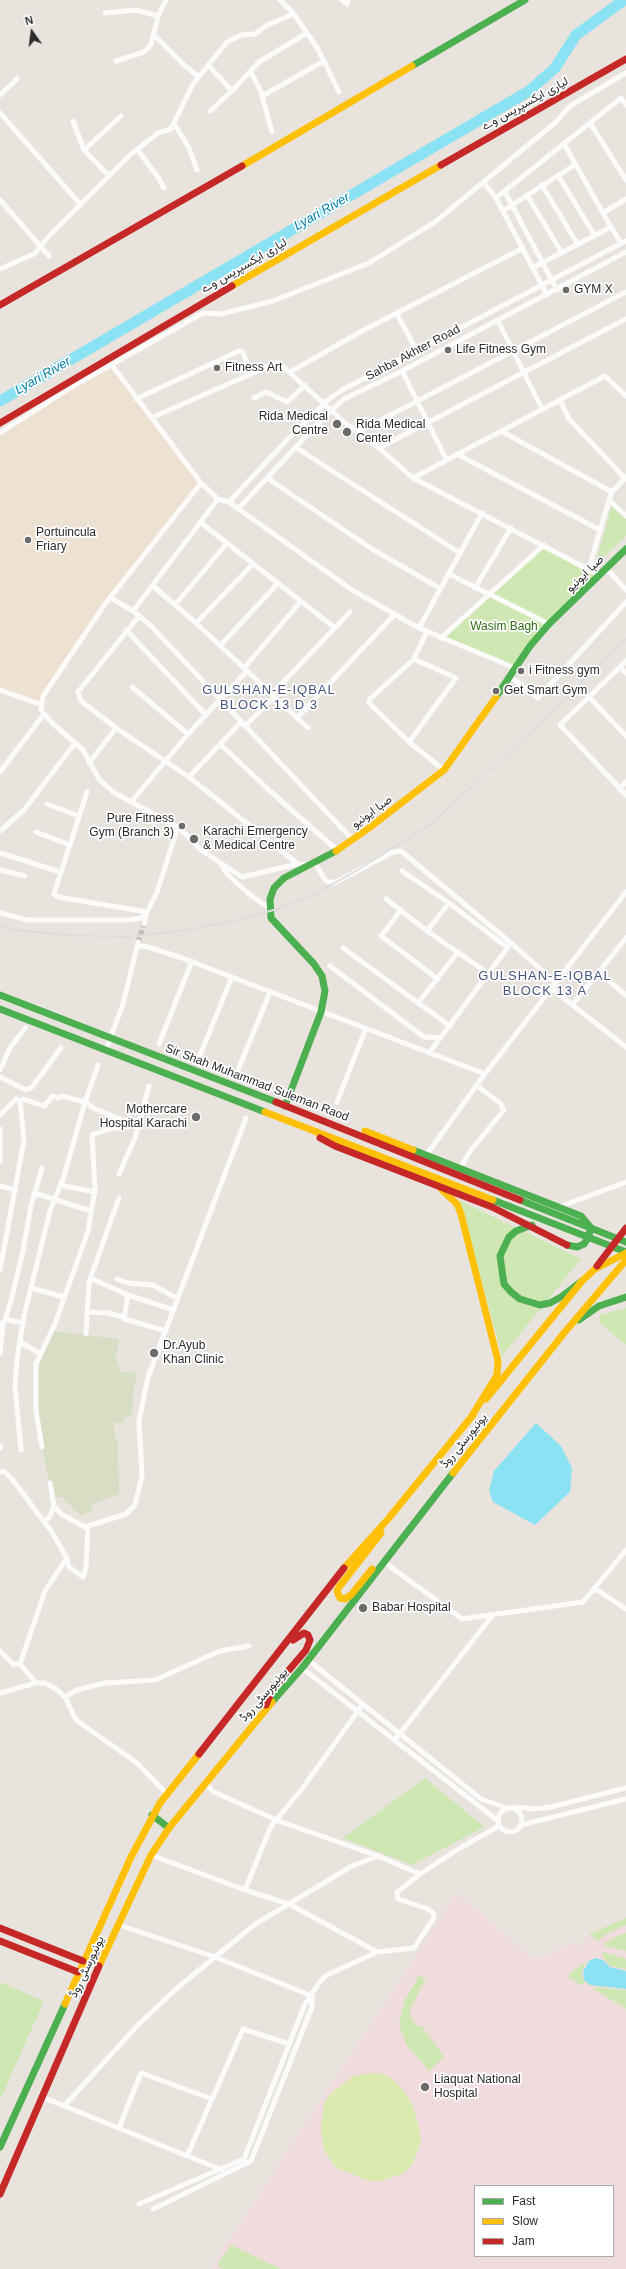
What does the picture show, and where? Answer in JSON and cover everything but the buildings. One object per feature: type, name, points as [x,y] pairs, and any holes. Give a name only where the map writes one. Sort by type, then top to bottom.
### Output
[{"type":"main road","points":[[0,305],[525,0]]},
{"type":"main road","name":"لیاری ایکسپریس وے","points":[[0,423],[306,242],[626,59]]},
{"type":"main road","name":"صبا ایونیو","points":[[269,908],[274,888],[284,878],[337,850],[352,840],[444,770],[511,677],[515,668],[530,646],[549,624],[626,549]]},
{"type":"main road","points":[[269,908],[271,918],[322,976],[325,991],[321,1012],[285,1106]]},
{"type":"main road","name":"Sir Shah Muhammad Suleman Raod","points":[[0,995],[304,1113],[626,1242]]},
{"type":"main road","points":[[0,1009],[626,1253]]},
{"type":"main road","points":[[295,1124],[335,1146],[492,1207],[567,1245],[577,1247],[584,1244],[591,1228],[585,1219],[559,1207],[427,1154],[376,1135],[304,1113]]},
{"type":"main road","points":[[417,1177],[445,1191],[457,1204],[498,1361],[497,1375],[470,1419]]},
{"type":"main road","points":[[562,1228],[540,1222],[516,1231],[504,1244],[499,1263],[504,1284],[520,1299],[540,1305],[550,1303],[582,1281]]},
{"type":"main road","points":[[595,1269],[626,1228]]},
{"type":"main road","name":"یونیورسٹی روڈ","points":[[0,2147],[83,1960],[152,1815],[349,1562],[404,1499],[582,1281],[595,1269],[626,1253]]},
{"type":"main road","name":"یونیورسٹی روڈ","points":[[0,2194],[119,1924],[152,1855],[169,1828],[263,1712],[302,1668],[564,1333],[626,1260]]},
{"type":"main road","points":[[564,1333],[599,1306],[626,1297]]},
{"type":"main road","points":[[404,1499],[369,1551],[339,1587],[337,1591],[340,1598],[345,1599],[351,1595],[386,1552],[422,1514]]},
{"type":"main road","points":[[258,1679],[274,1664],[300,1634],[308,1636],[310,1640],[309,1645],[272,1690],[263,1712]]},
{"type":"main road","points":[[152,1815],[169,1828]]},
{"type":"main road","points":[[0,1928],[83,1960]]},
{"type":"main road","points":[[0,1941],[78,1972]]},
{"type":"street","points":[[116,61],[144,52],[151,45],[158,16],[166,0]]},
{"type":"street","points":[[280,0],[294,14],[307,33],[324,61],[339,92]]},
{"type":"street","points":[[342,0],[347,4],[348,0]]},
{"type":"street","points":[[105,13],[136,10],[158,16]]},
{"type":"street","points":[[0,269],[34,254],[136,149],[158,133],[171,129],[175,125],[193,84],[227,42],[241,35],[255,34],[267,25],[294,14]]},
{"type":"street","points":[[210,111],[251,72],[259,62],[307,33]]},
{"type":"street","points":[[154,35],[184,65],[199,77]]},
{"type":"street","points":[[262,96],[324,61]]},
{"type":"street","points":[[208,65],[232,91]]},
{"type":"street","points":[[251,72],[262,96],[272,132]]},
{"type":"street","points":[[0,433],[111,364],[203,313],[221,314],[273,302],[369,263],[435,222],[556,122],[570,106],[626,73]]},
{"type":"street","points":[[0,95],[17,79]]},
{"type":"street","points":[[496,198],[621,98],[626,105]]},
{"type":"street","points":[[0,113],[81,205]]},
{"type":"street","points":[[84,150],[121,116]]},
{"type":"street","points":[[73,121],[84,150],[109,176]]},
{"type":"street","points":[[590,123],[626,180]]},
{"type":"street","points":[[175,125],[189,148],[197,170]]},
{"type":"street","points":[[564,144],[612,228],[624,242]]},
{"type":"street","points":[[136,149],[158,177],[164,188]]},
{"type":"street","points":[[503,211],[576,164]]},
{"type":"street","points":[[558,175],[595,236]]},
{"type":"street","points":[[484,183],[496,198],[534,267],[547,295]]},
{"type":"street","points":[[542,185],[578,245]]},
{"type":"street","points":[[505,192],[557,290]]},
{"type":"street","points":[[527,195],[562,253]]},
{"type":"street","points":[[603,213],[626,199]]},
{"type":"street","points":[[0,200],[49,256]]},
{"type":"street","points":[[534,267],[612,228]]},
{"type":"street","name":"Sahba Akhter Road","points":[[229,502],[284,443],[325,403],[342,390],[543,286],[624,242]]},
{"type":"street","points":[[290,372],[523,248]]},
{"type":"street","name":"Sahba Akhter Road","points":[[238,509],[295,447],[332,409],[344,399],[402,371],[498,321],[626,252]]},
{"type":"street","points":[[358,432],[418,403],[626,292]]},
{"type":"street","points":[[397,314],[417,351]]},
{"type":"street","points":[[379,448],[626,319]]},
{"type":"street","points":[[498,321],[542,409]]},
{"type":"street","points":[[136,399],[240,351],[243,352],[251,374]]},
{"type":"street","points":[[151,418],[276,362],[290,372],[413,478],[589,568],[599,575]]},
{"type":"street","points":[[111,364],[201,483],[218,499],[229,502],[352,590],[419,628],[515,668]]},
{"type":"street","points":[[402,371],[446,459]]},
{"type":"street","points":[[413,478],[446,459],[605,376],[626,396]]},
{"type":"street","points":[[254,398],[266,392],[287,402],[305,385]]},
{"type":"street","points":[[560,400],[569,419],[626,477],[612,492],[589,568]]},
{"type":"street","points":[[501,430],[612,492]]},
{"type":"street","points":[[295,447],[460,553]]},
{"type":"street","points":[[457,454],[600,530]]},
{"type":"street","points":[[267,478],[372,549],[441,589]]},
{"type":"street","points":[[201,483],[111,598],[43,696],[40,704],[44,714],[83,750],[99,780],[113,792],[178,827],[201,850],[242,877],[298,864],[311,864],[326,881],[334,884],[393,852],[401,851],[511,943],[554,982]]},
{"type":"street","points":[[133,611],[218,499]]},
{"type":"street","points":[[609,500],[626,516]]},
{"type":"street","points":[[419,628],[482,513]]},
{"type":"street","points":[[200,522],[335,628]]},
{"type":"street","points":[[475,588],[511,528]]},
{"type":"street","points":[[175,605],[227,543]]},
{"type":"street","points":[[441,638],[544,545]]},
{"type":"street","points":[[196,623],[253,564]]},
{"type":"street","points":[[606,568],[626,590]]},
{"type":"street","points":[[449,574],[549,624]]},
{"type":"street","points":[[220,646],[278,583]]},
{"type":"street","points":[[153,586],[196,623],[308,728]]},
{"type":"street","points":[[111,598],[133,611],[172,647],[352,840]]},
{"type":"street","points":[[132,801],[188,734],[220,700],[301,601]]},
{"type":"street","points":[[511,677],[538,698],[626,602]]},
{"type":"street","points":[[189,777],[220,744],[274,695],[350,612]]},
{"type":"street","points":[[297,718],[395,614]]},
{"type":"street","points":[[139,616],[126,630],[78,692],[80,701],[116,728],[189,777],[298,864]]},
{"type":"street","points":[[126,630],[206,715]]},
{"type":"street","points":[[427,631],[414,659],[369,701],[409,742],[444,770]]},
{"type":"street","points":[[409,742],[456,678],[414,659]]},
{"type":"street","points":[[626,661],[560,725],[626,796]]},
{"type":"street","points":[[620,667],[626,673]]},
{"type":"street","points":[[132,687],[188,734]]},
{"type":"street","points":[[0,690],[40,704]]},
{"type":"street","points":[[589,697],[626,736]]},
{"type":"street","points":[[0,772],[44,714]]},
{"type":"street","points":[[89,763],[116,728]]},
{"type":"street","points":[[0,831],[24,810],[75,743]]},
{"type":"street","points":[[220,744],[337,850]]},
{"type":"street","points":[[619,789],[626,782]]},
{"type":"street","points":[[87,792],[54,892],[58,897],[147,912]]},
{"type":"street","points":[[47,804],[80,816]]},
{"type":"street","points":[[144,924],[147,912],[157,892],[178,827]]},
{"type":"street","points":[[36,832],[70,845]]},
{"type":"street","points":[[1,853],[60,872]]},
{"type":"street","points":[[221,863],[228,875],[269,908]]},
{"type":"street","points":[[0,870],[25,876]]},
{"type":"street","points":[[402,871],[449,903],[508,948]]},
{"type":"street","points":[[427,1154],[484,1074],[551,988],[554,982],[626,892]]},
{"type":"street","points":[[386,899],[427,932],[489,974]]},
{"type":"street","points":[[427,932],[449,903]]},
{"type":"street","points":[[401,910],[381,936],[438,979]]},
{"type":"street","points":[[0,913],[28,920],[129,920],[141,918],[147,912]]},
{"type":"street","points":[[573,1004],[626,938]]},
{"type":"street","points":[[429,1053],[511,943]]},
{"type":"street","points":[[106,1050],[123,1004],[138,944],[192,961],[484,1074]]},
{"type":"street","points":[[343,948],[450,1026]]},
{"type":"street","points":[[418,1002],[438,979],[458,952]]},
{"type":"street","points":[[159,1044],[192,961]]},
{"type":"street","points":[[330,966],[424,1037],[440,1038]]},
{"type":"street","points":[[598,972],[626,994]]},
{"type":"street","points":[[198,1060],[232,977]]},
{"type":"street","points":[[551,988],[626,1047]]},
{"type":"street","points":[[236,1075],[270,992]]},
{"type":"street","points":[[0,1070],[13,1042],[25,1028]]},
{"type":"street","points":[[337,1102],[366,1028]]},
{"type":"street","points":[[26,1090],[32,1087],[61,1048]]},
{"type":"street","points":[[21,1450],[15,1388],[23,1323],[38,1255],[54,1200],[98,1066]]},
{"type":"street","points":[[0,1078],[26,1090]]},
{"type":"street","points":[[460,1168],[471,1150],[504,1110],[500,1103],[476,1085]]},
{"type":"street","points":[[119,1174],[128,1155],[138,1126],[149,1086]]},
{"type":"street","points":[[0,1270],[16,1190],[24,1140],[22,1100],[26,1097],[26,1090]]},
{"type":"street","points":[[0,1115],[16,1099],[44,1106],[53,1096],[60,1098],[62,1096],[85,1102],[95,1108],[138,1126]]},
{"type":"street","points":[[50,1483],[54,1506],[61,1514],[84,1527],[126,1514],[135,1505],[142,1476],[138,1421],[148,1377],[246,1118]]},
{"type":"street","points":[[42,1447],[36,1411],[36,1364],[54,1324],[80,1256],[95,1192],[92,1135],[110,1129],[130,1126],[132,1123]]},
{"type":"street","points":[[0,1129],[0,1161]]},
{"type":"street","points":[[0,1353],[3,1322],[23,1251],[34,1193],[42,1168]]},
{"type":"street","points":[[559,1207],[626,1182]]},
{"type":"street","points":[[60,1185],[95,1192]]},
{"type":"street","points":[[0,1186],[16,1190]]},
{"type":"street","points":[[34,1193],[91,1211]]},
{"type":"street","points":[[86,1334],[90,1278],[119,1198]]},
{"type":"street","points":[[90,1278],[128,1295],[174,1310]]},
{"type":"street","points":[[117,1280],[128,1283],[153,1285],[178,1299]]},
{"type":"street","points":[[31,1288],[64,1297]]},
{"type":"street","points":[[124,1317],[128,1295]]},
{"type":"street","points":[[88,1312],[108,1313],[166,1331]]},
{"type":"street","points":[[3,1322],[23,1323]]},
{"type":"street","points":[[20,1342],[41,1354]]},
{"type":"street","points":[[0,1472],[4,1471],[12,1479],[61,1545],[67,1558],[68,1567],[82,1577],[86,1567],[88,1526]]},
{"type":"street","points":[[44,1521],[49,1518],[54,1506]]},
{"type":"street","points":[[384,1562],[462,1619],[492,1616],[583,1602],[626,1550]]},
{"type":"street","points":[[20,1663],[44,1591],[67,1558]]},
{"type":"street","points":[[594,1588],[626,1610]]},
{"type":"street","points":[[395,1740],[492,1616]]},
{"type":"street","points":[[65,1697],[77,1690],[105,1683],[155,1680],[220,1651],[249,1646]]},
{"type":"street","points":[[0,1652],[14,1665],[20,1663]]},
{"type":"street","points":[[308,1660],[481,1799],[507,1808],[516,1807],[535,1809],[551,1807],[626,1788]]},
{"type":"street","points":[[20,1663],[28,1676],[36,1683]]},
{"type":"street","points":[[302,1668],[497,1820],[499,1826],[507,1832],[518,1829],[522,1825],[626,1799]]},
{"type":"street","points":[[0,1693],[36,1683],[45,1683],[65,1697],[76,1720],[137,1763],[167,1794]]},
{"type":"street","points":[[245,1890],[271,1826],[302,1789],[363,1704]]},
{"type":"street","points":[[205,1783],[214,1792],[276,1820],[378,1856],[420,1874]]},
{"type":"street","points":[[516,1807],[521,1814],[522,1825]]},
{"type":"street","points":[[497,1820],[498,1815],[507,1808]]},
{"type":"street","points":[[139,2204],[244,2159],[305,2004],[326,1976],[378,1952],[414,1948],[433,1919],[434,1914],[428,1909],[409,1904],[398,1899],[397,1892],[420,1874],[460,1848],[499,1826]]},
{"type":"street","points":[[152,1855],[245,1890],[289,1904],[378,1952]]},
{"type":"street","points":[[64,2106],[138,2026],[176,1989],[254,1925],[352,1866],[378,1856]]},
{"type":"street","points":[[119,1924],[215,1957],[312,1996]]},
{"type":"street","points":[[153,2209],[251,2161],[310,2013],[312,1996]]},
{"type":"street","points":[[187,2156],[243,2028],[289,2044]]},
{"type":"street","points":[[119,2128],[141,2073],[212,2099]]},
{"type":"street","points":[[42,2097],[222,2169],[226,2174]]},
{"type":"shaded area","points":[[111,364],[201,483],[111,598],[40,704],[0,690],[0,433]]},
{"type":"shaded area","name":"Liaquat National Hospital","points":[[457,1893],[535,1960],[575,1942],[582,1946],[589,1934],[626,1918],[626,2269],[210,2269]]},
{"type":"green space","points":[[612,505],[626,518],[626,536],[595,565]]},
{"type":"green space","name":"Wasim Bagh","points":[[544,545],[599,575],[549,624],[516,667],[445,637]]},
{"type":"green space","points":[[460,1201],[581,1259],[502,1356]]},
{"type":"green space","points":[[626,1308],[626,1345],[600,1323],[600,1315]]},
{"type":"green space","points":[[51,1331],[119,1339],[116,1358],[121,1372],[138,1373],[134,1385],[132,1416],[125,1417],[124,1423],[114,1422],[115,1439],[118,1439],[119,1494],[92,1504],[93,1510],[81,1516],[62,1497],[52,1497],[35,1410],[36,1365]]},
{"type":"green space","points":[[425,1778],[484,1827],[412,1865],[343,1838]]},
{"type":"green space","points":[[626,1918],[626,1925],[606,1934],[599,1941],[589,1934]]},
{"type":"green space","points":[[626,1933],[626,1951],[603,1945],[615,1937]]},
{"type":"green space","points":[[603,1952],[626,1959],[626,1969],[610,1966],[603,1957]]},
{"type":"green space","points":[[586,1962],[581,1973],[585,1983],[582,1985],[569,1978],[570,1973]]},
{"type":"green space","points":[[419,1976],[426,1978],[410,2010],[411,2017],[416,2025],[422,2026],[444,2057],[429,2071],[406,2044],[399,2024],[404,2002]]},
{"type":"green space","points":[[0,1982],[44,2001],[0,2100]]},
{"type":"green space","points":[[591,1987],[626,1990],[626,2009],[623,2007]]},
{"type":"green space","points":[[373,2073],[383,2074],[391,2078],[406,2093],[413,2107],[419,2127],[421,2142],[412,2165],[404,2173],[381,2181],[369,2181],[335,2167],[324,2149],[321,2129],[324,2103],[333,2091],[354,2076]]},
{"type":"green space","points":[[231,2245],[281,2269],[223,2269],[217,2265]]},
{"type":"water","points":[[536,1423],[561,1446],[572,1468],[570,1492],[535,1525],[493,1502],[489,1491],[494,1471]]},
{"type":"water","points":[[595,1958],[603,1960],[610,1967],[626,1971],[626,1989],[590,1985],[584,1980],[583,1972],[589,1961]]},
{"type":"waterway","name":"Lyari River","points":[[0,401],[529,91],[555,68],[576,35],[624,0]]},
{"type":"tunnel","points":[[138,942],[144,924]]},
{"type":"railway","points":[[0,926],[15,930],[67,935],[128,937],[187,930],[237,920],[281,908],[317,893],[359,869],[431,824],[515,747],[626,639]]},
{"type":"traffic: fast","points":[[412,66],[525,0]]},
{"type":"traffic: fast","points":[[496,697],[530,646],[549,624],[626,549]]},
{"type":"traffic: fast","points":[[285,1106],[321,1012],[325,991],[322,976],[314,964],[271,918],[270,899],[274,888],[284,878],[336,851]]},
{"type":"traffic: fast","points":[[0,995],[276,1102]]},
{"type":"traffic: fast","points":[[0,1009],[265,1112]]},
{"type":"traffic: fast","points":[[413,1150],[581,1216],[591,1228],[588,1238],[584,1244],[577,1247],[567,1245]]},
{"type":"traffic: fast","points":[[493,1200],[626,1252]]},
{"type":"traffic: fast","points":[[520,1200],[626,1242]]},
{"type":"traffic: fast","points":[[532,1225],[516,1231],[509,1237],[500,1256],[504,1284],[511,1292],[520,1299],[540,1305],[550,1303],[561,1297],[582,1281]]},
{"type":"traffic: fast","points":[[579,1320],[599,1306],[626,1297]]},
{"type":"traffic: fast","points":[[272,1702],[302,1668],[453,1473]]},
{"type":"traffic: fast","points":[[152,1815],[169,1828]]},
{"type":"traffic: fast","points":[[0,2147],[65,2004]]},
{"type":"traffic: slow","points":[[242,166],[412,66]]},
{"type":"traffic: slow","points":[[232,286],[441,165]]},
{"type":"traffic: slow","points":[[336,851],[369,828],[444,770],[496,697]]},
{"type":"traffic: slow","points":[[265,1112],[493,1200]]},
{"type":"traffic: slow","points":[[365,1131],[413,1150]]},
{"type":"traffic: slow","points":[[442,1190],[457,1204],[461,1214],[498,1361],[497,1375],[470,1419]]},
{"type":"traffic: slow","points":[[486,1399],[582,1281],[595,1269],[626,1253]]},
{"type":"traffic: slow","points":[[453,1473],[564,1333],[626,1260]]},
{"type":"traffic: slow","points":[[344,1568],[388,1519],[473,1415]]},
{"type":"traffic: slow","points":[[372,1569],[351,1595],[345,1599],[340,1598],[337,1591],[339,1587],[381,1533]]},
{"type":"traffic: slow","points":[[99,1966],[151,1855],[169,1828],[272,1702]]},
{"type":"traffic: slow","points":[[65,2004],[131,1857],[160,1803],[199,1754]]},
{"type":"traffic: jam","points":[[441,165],[626,59]]},
{"type":"traffic: jam","points":[[0,305],[242,166]]},
{"type":"traffic: jam","points":[[0,423],[232,286]]},
{"type":"traffic: jam","points":[[276,1102],[520,1200]]},
{"type":"traffic: jam","points":[[320,1138],[335,1146],[492,1207],[567,1245]]},
{"type":"traffic: jam","points":[[597,1266],[626,1228]]},
{"type":"traffic: jam","points":[[199,1754],[344,1568]]},
{"type":"traffic: jam","points":[[266,1705],[272,1690],[306,1650],[310,1640],[308,1635],[304,1633],[293,1640]]},
{"type":"traffic: jam","points":[[0,1928],[83,1961]]},
{"type":"traffic: jam","points":[[0,1941],[78,1972]]},
{"type":"traffic: jam","points":[[0,2194],[99,1966]]},
{"type":"place","name":"GYM X","points":[[566,290]]},
{"type":"place","name":"Life Fitness Gym","points":[[448,350]]},
{"type":"place","name":"Fitness Art","points":[[217,368]]},
{"type":"place","name":"Rida Medical Centre","points":[[337,424]]},
{"type":"place","name":"Rida Medical Center","points":[[347,432]]},
{"type":"place","name":"Portuincula Friary","points":[[28,540]]},
{"type":"place","name":"i Fitness gym","points":[[521,671]]},
{"type":"place","name":"Get Smart Gym","points":[[496,691]]},
{"type":"place","name":"Pure Fitness Gym (Branch 3)","points":[[182,826]]},
{"type":"place","name":"Karachi Emergency & Medical Centre","points":[[194,839]]},
{"type":"place","name":"Mothercare Hospital Karachi","points":[[196,1117]]},
{"type":"place","name":"Dr.Ayub Khan Clinic","points":[[154,1353]]},
{"type":"place","name":"Babar Hospital","points":[[363,1608]]},
{"type":"place","name":"Liaquat National Hospital","points":[[425,2087]]},
{"type":"district","name":"GULSHAN-E-IQBAL BLOCK 13 D 3","points":[[269,698]]},
{"type":"district","name":"GULSHAN-E-IQBAL BLOCK 13 A","points":[[545,984]]}]
